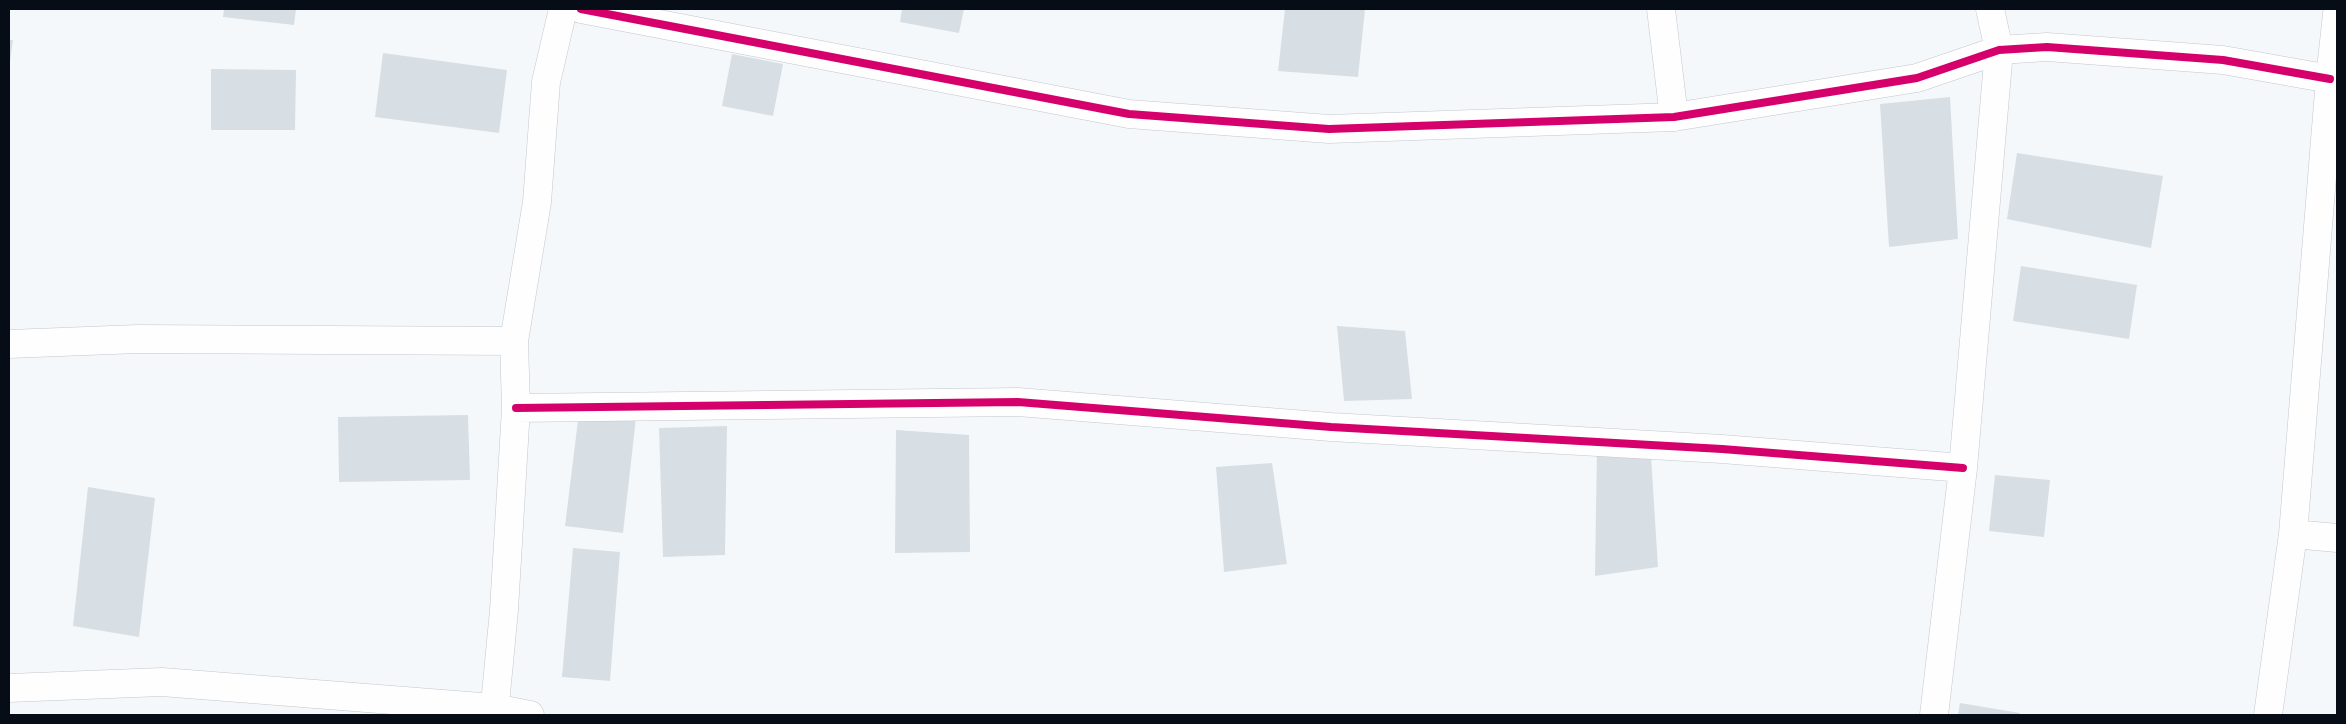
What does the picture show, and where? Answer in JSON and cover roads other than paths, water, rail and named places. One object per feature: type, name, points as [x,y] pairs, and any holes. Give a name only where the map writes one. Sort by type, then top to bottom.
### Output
[{"type":"street","points":[[494,712],[504,610],[516,408],[514,341],[537,202],[546,82],[562,9]]},
{"type":"street","points":[[581,9],[1129,114],[1329,129],[1674,117],[1917,78],[1999,50],[2047,47],[2223,60],[2330,79]]},
{"type":"street","points":[[1661,9],[1674,117]]},
{"type":"street","points":[[1934,715],[1963,468],[1999,50],[1990,9]]},
{"type":"street","points":[[2268,715],[2294,534],[2330,79],[2337,14]]},
{"type":"street","points":[[9,344],[138,339],[514,341]]},
{"type":"street","points":[[516,408],[1018,402],[1331,427],[1722,449],[1963,468]]},
{"type":"street","points":[[2294,534],[2337,538]]},
{"type":"street","points":[[9,688],[162,682],[530,715]]}]
